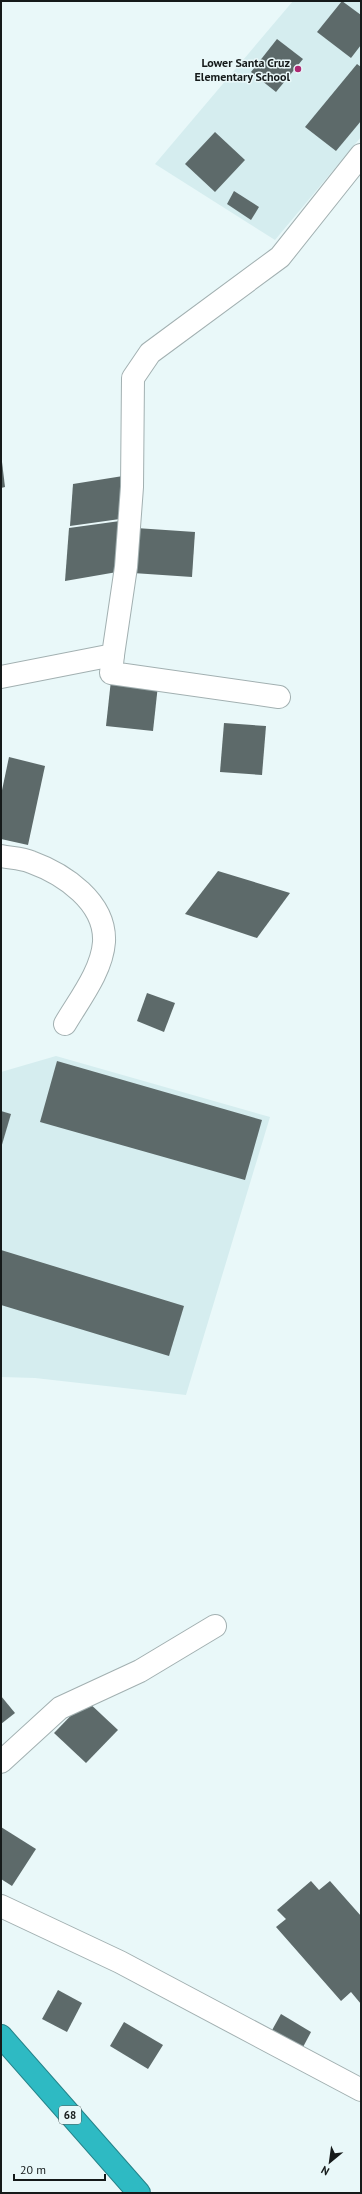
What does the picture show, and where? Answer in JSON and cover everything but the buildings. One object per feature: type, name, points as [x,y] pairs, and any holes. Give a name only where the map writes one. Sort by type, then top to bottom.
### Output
[{"type":"highway","name":"68","points":[[1,2036],[139,2193]]},
{"type":"street","points":[[279,697],[111,673],[126,559],[132,487],[133,378],[150,353],[280,256],[361,156]]},
{"type":"street","points":[[1,677],[113,655]]},
{"type":"street","points":[[1,856],[30,862],[65,878],[86,896],[100,917],[104,942],[96,969],[65,1024]]},
{"type":"street","points":[[1,1762],[60,1708],[140,1671],[215,1626]]},
{"type":"street","points":[[1,1906],[120,1962],[361,2090]]},
{"type":"shaded area","name":"Lower Santa Cruz Elementary School","points":[[293,1],[361,1],[361,137],[275,240],[155,164]]},
{"type":"shaded area","points":[[56,1056],[270,1117],[186,1395],[35,1378],[1,1377],[1,1072]]},
{"type":"place","name":"Lower Santa Cruz Elementary School","points":[[298,69]]}]
